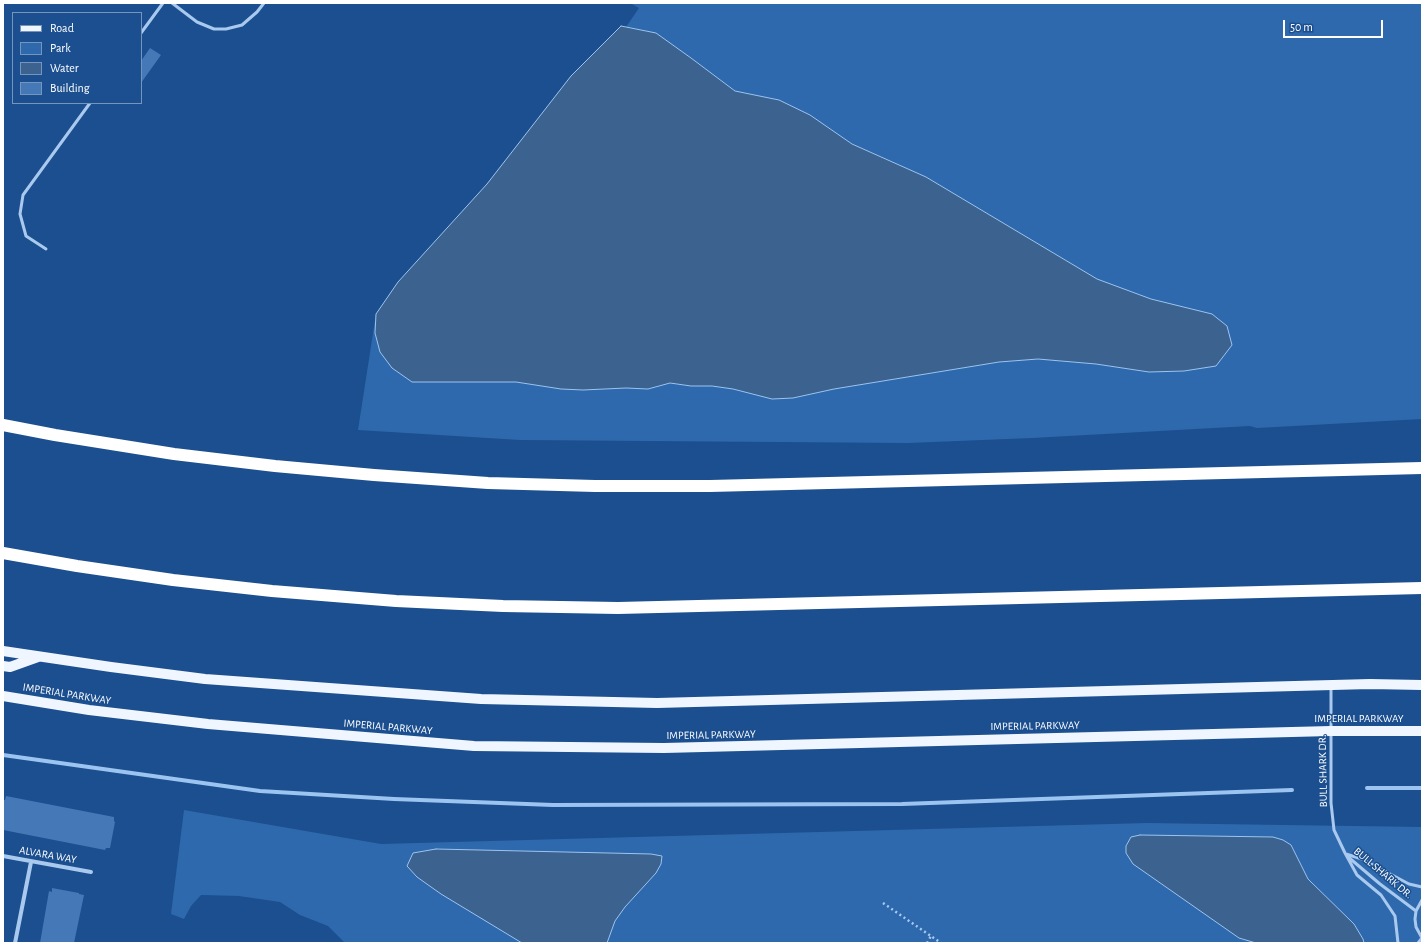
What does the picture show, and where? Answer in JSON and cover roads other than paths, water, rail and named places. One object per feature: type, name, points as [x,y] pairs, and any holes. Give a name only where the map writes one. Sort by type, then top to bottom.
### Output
[{"type":"highway","points":[[3,425],[174,454],[275,466],[374,476],[480,482],[595,486],[710,486],[1422,468]]},
{"type":"highway","points":[[3,553],[166,579],[272,591],[396,601],[503,606],[618,608],[1422,588]]},
{"type":"main road","points":[[3,651],[205,679],[481,699],[657,703],[1422,685]]},
{"type":"main road","points":[[3,666],[10,667],[40,656]]},
{"type":"main road","name":"IMPERIAL PARKWAY","points":[[3,696],[89,710],[208,724],[474,746],[664,748],[1332,731],[1422,731]]},
{"type":"street","name":"ALVARA WAY","points":[[3,856],[91,872]]},
{"type":"street","points":[[15,943],[31,862]]},
{"type":"lane","points":[[142,32],[163,3]]},
{"type":"lane","points":[[172,3],[197,22],[214,28],[226,29],[242,25],[257,12],[264,3]]},
{"type":"lane","points":[[46,249],[26,236],[20,214],[22,195],[89,104]]},
{"type":"lane","name":"BULL SHARK DR.","points":[[1331,686],[1331,803],[1334,830],[1357,874],[1381,895],[1396,916],[1398,943]]},
{"type":"lane","name":"BULL SHARK DR.","points":[[1345,853],[1362,859],[1409,884],[1422,887]]},
{"type":"lane","name":"BULL SHARK DR.","points":[[1345,853],[1380,884],[1416,911]]},
{"type":"lane","name":"BULL SHARK DR.","points":[[1422,900],[1416,911],[1415,919],[1416,927],[1422,938]]},
{"type":"lane","points":[[1418,943],[1422,938]]},
{"type":"water","points":[[621,26],[656,33],[735,91],[779,100],[810,115],[852,144],[926,177],[1097,279],[1151,299],[1212,314],[1227,326],[1232,345],[1216,366],[1184,371],[1149,372],[1096,364],[1038,359],[999,362],[834,389],[793,398],[772,399],[733,389],[670,383],[648,389],[626,388],[583,390],[561,389],[516,382],[412,382],[392,368],[380,352],[375,333],[376,314],[398,282],[487,184],[571,76]]},
{"type":"water","points":[[1140,835],[1273,837],[1283,840],[1291,845],[1308,879],[1354,924],[1364,943],[1256,943],[1239,938],[1133,864],[1126,853],[1126,846],[1131,837]]},
{"type":"water","points":[[436,849],[651,854],[662,856],[661,864],[656,873],[625,907],[615,921],[607,943],[522,943],[441,894],[417,877],[407,866],[413,853]]},
{"type":"waterway","points":[[3,755],[260,791],[394,799],[553,805],[902,804],[1292,790]]},
{"type":"waterway","points":[[1367,788],[1422,788]]}]
